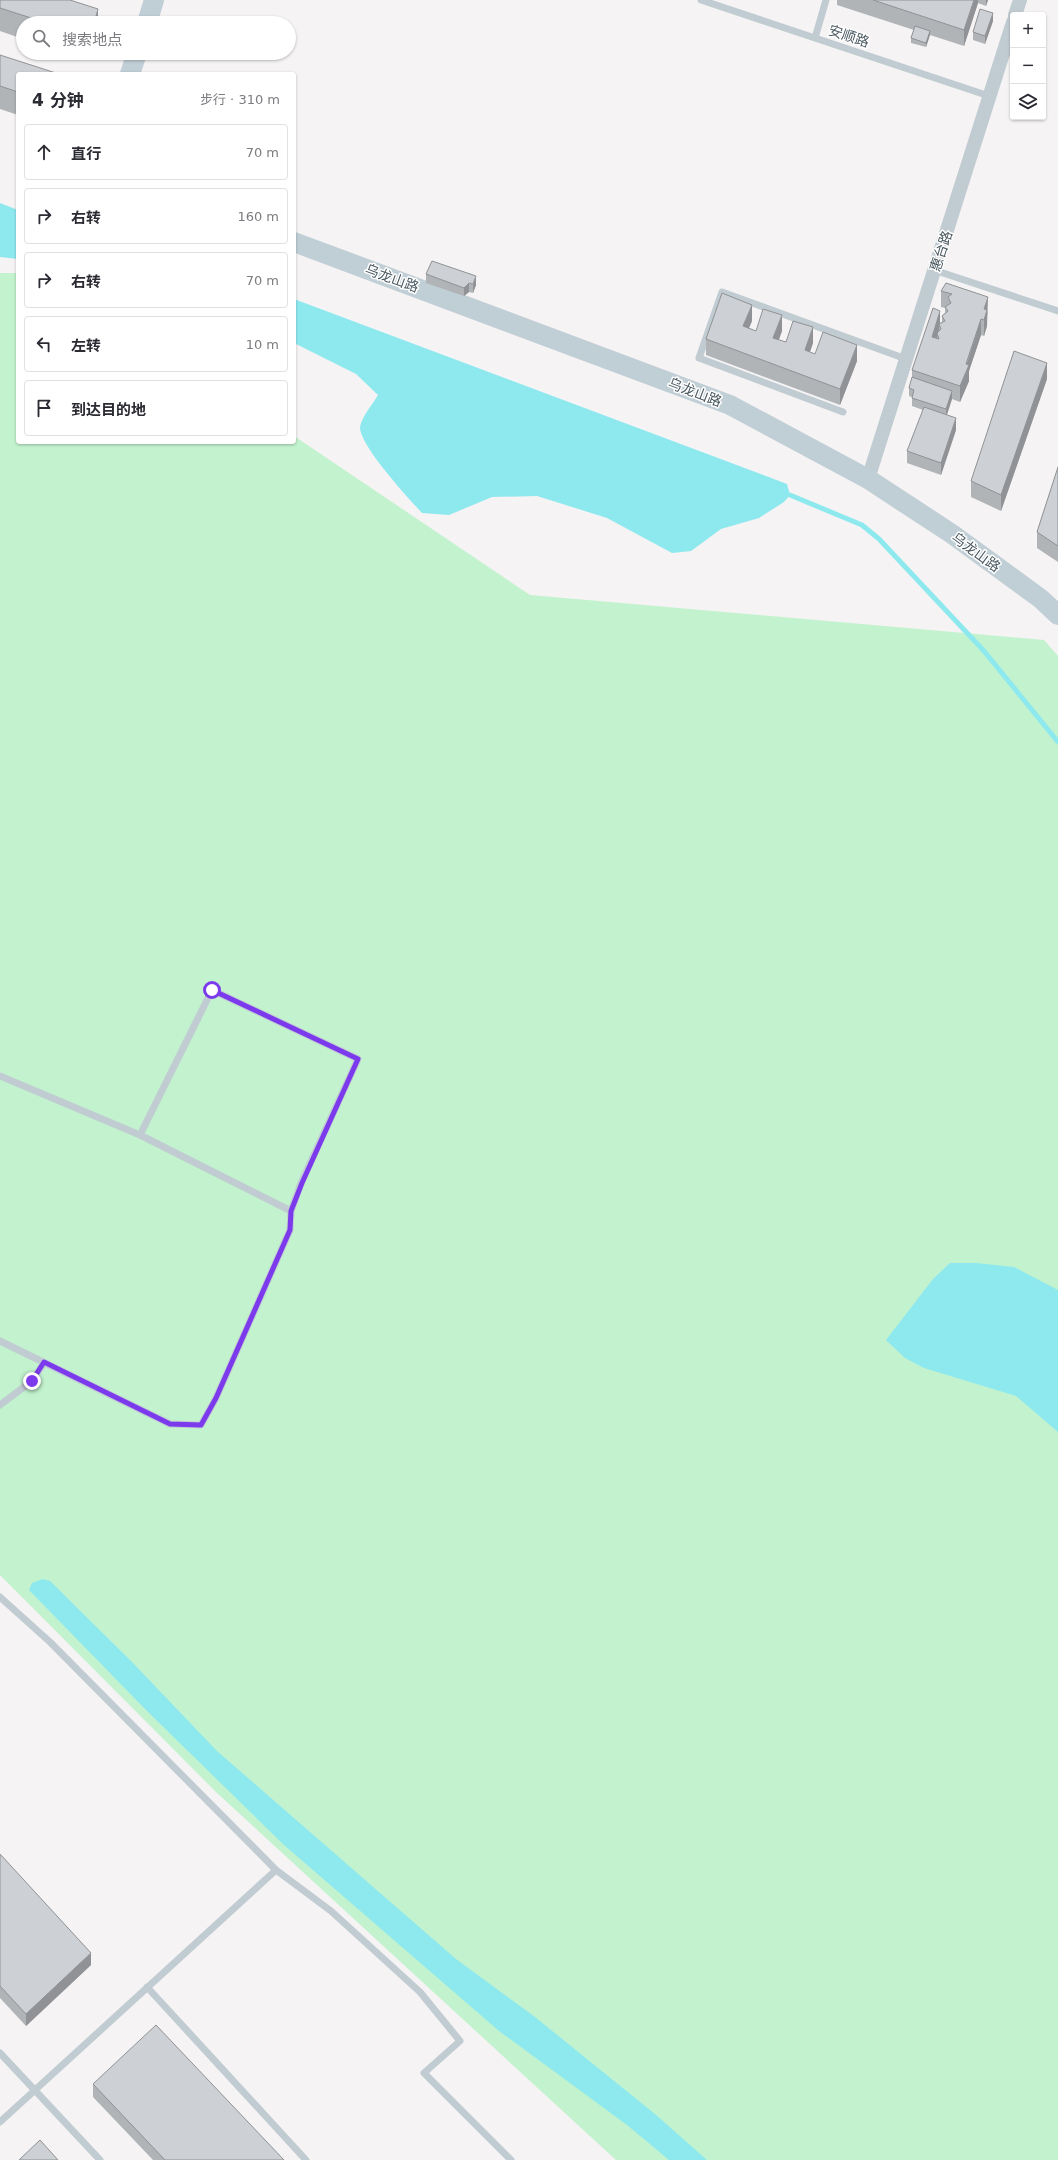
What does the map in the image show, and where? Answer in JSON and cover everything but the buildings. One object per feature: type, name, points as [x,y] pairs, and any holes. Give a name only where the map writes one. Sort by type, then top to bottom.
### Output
[{"type":"street","points":[[149,16],[154,0]]},
{"type":"street","points":[[1016,12],[1020,0]]},
{"type":"street","name":"惠台路","points":[[868,479],[1010,31]]},
{"type":"street","points":[[131,72],[135,60]]},
{"type":"street","name":"乌龙山路","points":[[296,243],[730,405],[868,479],[952,534],[1041,599],[1058,615]]},
{"type":"lane","name":"安顺路","points":[[701,0],[989,96]]},
{"type":"lane","points":[[815,38],[826,0]]},
{"type":"lane","points":[[934,270],[1058,311]]},
{"type":"lane","points":[[843,412],[699,358],[722,292],[906,359]]},
{"type":"lane","points":[[0,1341],[170,1424],[201,1425],[216,1398],[290,1230],[291,1211],[302,1183],[358,1059],[212,990],[140,1135]]},
{"type":"lane","points":[[0,1076],[140,1135],[291,1211]]},
{"type":"lane","points":[[0,1404],[32,1381],[44,1362]]},
{"type":"lane","points":[[0,1597],[61,1653],[276,1870],[331,1911],[420,1992],[460,2041],[424,2073],[510,2160]]},
{"type":"lane","points":[[0,2122],[276,1870]]},
{"type":"lane","points":[[147,1987],[306,2160]]},
{"type":"lane","points":[[0,2053],[100,2160]]},
{"type":"green space","points":[[0,273],[16,273],[16,444],[296,444],[296,437],[530,595],[1044,640],[1058,656],[1058,2160],[616,2160],[217,1793],[0,1575]]},
{"type":"water","points":[[0,203],[16,209],[16,259],[0,257]]},
{"type":"water","points":[[296,300],[787,484],[790,495],[784,502],[759,518],[721,529],[691,551],[672,553],[607,518],[537,496],[492,497],[449,515],[422,513],[386,472],[367,446],[360,427],[365,414],[378,395],[356,374],[296,344]]},
{"type":"water","points":[[950,1263],[976,1263],[1014,1267],[1058,1290],[1058,1432],[1016,1396],[924,1368],[905,1358],[886,1340],[933,1279]]},
{"type":"water","points":[[43,1579],[50,1581],[132,1662],[217,1751],[456,1959],[535,2017],[655,2114],[707,2160],[669,2160],[627,2125],[499,2031],[284,1845],[146,1710],[29,1590],[32,1583]]},
{"type":"waterway","points":[[790,495],[862,525],[879,539],[984,651],[1058,742]]},
{"type":"route","points":[[32,1381],[44,1362],[170,1424],[201,1425],[216,1398],[290,1230],[291,1211],[302,1183],[358,1059],[212,990]]}]
